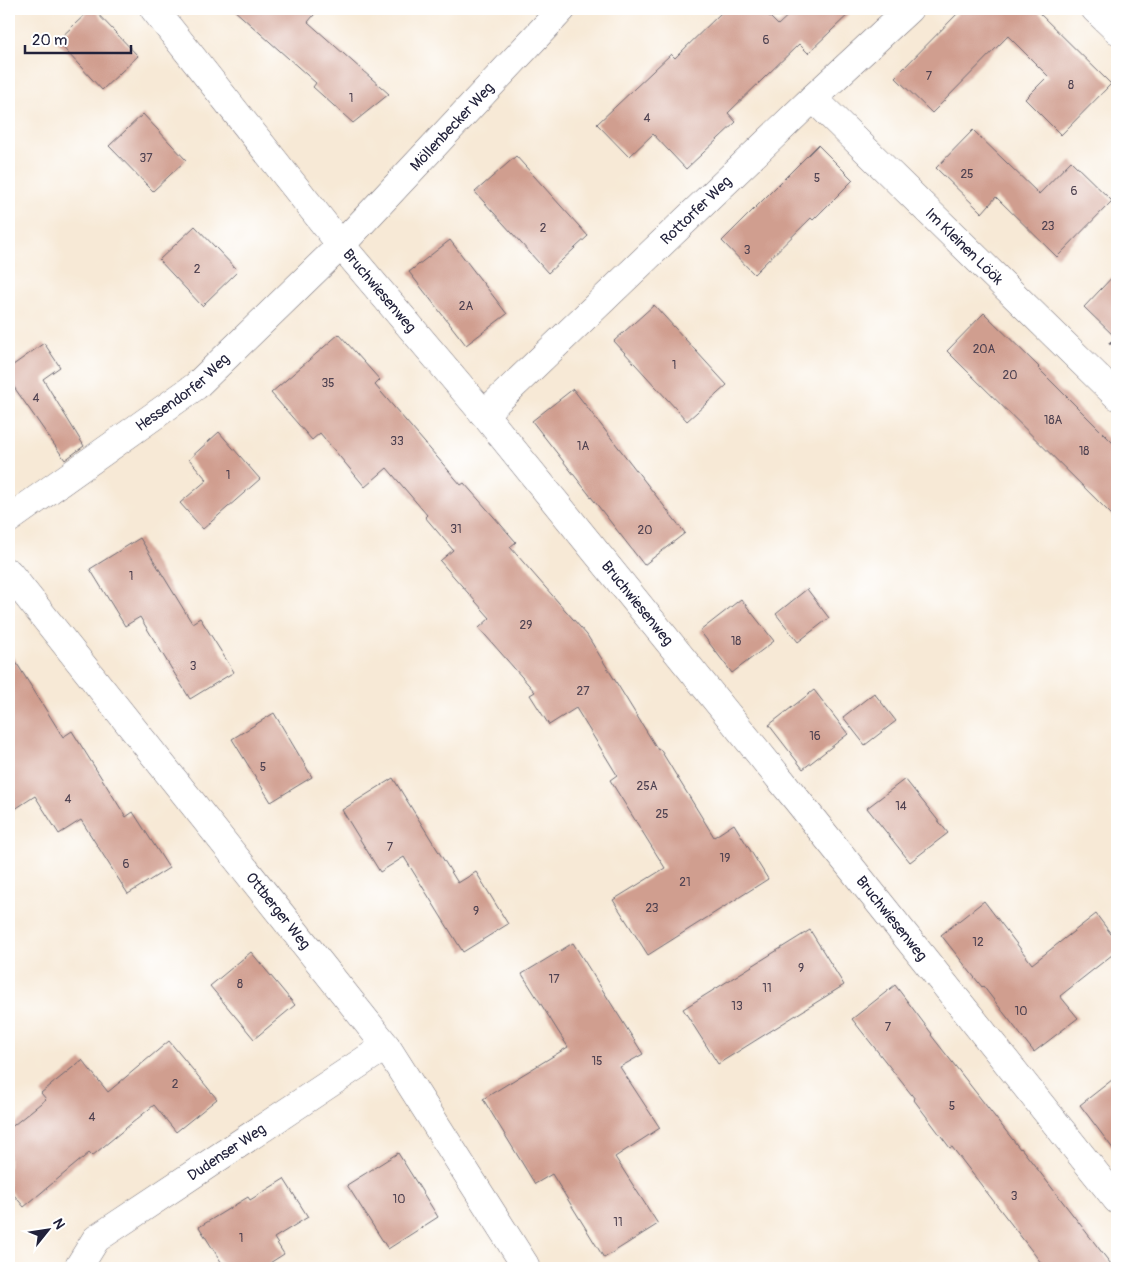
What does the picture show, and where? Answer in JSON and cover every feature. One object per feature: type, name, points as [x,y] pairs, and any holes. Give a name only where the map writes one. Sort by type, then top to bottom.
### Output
[{"type":"street","name":"Bruchwiesenweg","points":[[154,9],[341,245],[484,414],[797,800],[1117,1200]]},
{"type":"street","name":"Möllenbecker Weg","points":[[341,245],[562,9]]},
{"type":"street","name":"Rottorfer Weg","points":[[484,414],[813,98],[909,9]]},
{"type":"street","points":[[1095,9],[1117,30]]},
{"type":"street","name":"Im Kleinen Löök","points":[[813,98],[1117,396]]},
{"type":"street","name":"Hessendorfer Weg","points":[[9,519],[196,386],[341,245]]},
{"type":"street","name":"Ottberger Weg","points":[[9,573],[386,1046],[525,1265]]},
{"type":"street","name":"Dudenser Weg","points":[[78,1268],[96,1239],[386,1046]]},
{"type":"path","points":[[902,1268],[903,1262]]},
{"type":"building","points":[[91,9],[138,56],[102,90],[57,41]]},
{"type":"building","points":[[233,9],[319,9],[308,22],[389,94],[353,123],[313,87],[316,83]]},
{"type":"building","points":[[725,9],[762,9],[778,25],[795,9],[854,9],[808,53],[799,44],[728,113],[736,122],[686,169],[653,134],[629,157],[597,124],[671,54],[675,58]]},
{"type":"building","points":[[962,9],[1035,9],[1111,84],[1061,135],[1025,99],[1048,76],[1008,36],[932,113],[895,77]]},
{"type":"building","points":[[143,114],[186,160],[153,191],[109,146]]},
{"type":"building","points":[[973,130],[1039,194],[1071,161],[1112,201],[1057,257],[996,197],[982,213],[936,168]]},
{"type":"building","points":[[818,145],[853,180],[754,274],[722,241]]},
{"type":"building","points":[[516,156],[588,236],[548,273],[475,192]]},
{"type":"building","points":[[195,226],[238,271],[202,306],[159,260]]},
{"type":"building","points":[[450,240],[507,314],[466,345],[409,272]]},
{"type":"building","points":[[1117,272],[1117,339],[1084,307]]},
{"type":"building","points":[[654,305],[727,385],[687,421],[614,341]]},
{"type":"building","points":[[984,313],[1117,447],[1117,520],[947,351]]},
{"type":"building","points":[[339,334],[380,380],[375,385],[461,485],[464,483],[516,542],[510,547],[587,635],[714,837],[734,824],[768,879],[648,955],[613,900],[665,868],[610,780],[617,775],[576,708],[549,725],[530,695],[535,692],[479,628],[490,618],[440,561],[453,550],[425,517],[427,515],[387,468],[365,487],[320,433],[312,440],[271,393]]},
{"type":"building","points":[[44,343],[60,367],[43,379],[84,446],[65,460],[9,380],[9,368]]},
{"type":"building","points":[[573,389],[685,533],[644,565],[532,421]]},
{"type":"building","points":[[219,432],[260,479],[203,529],[180,503],[207,480],[189,459]]},
{"type":"building","points":[[140,538],[192,623],[200,618],[234,672],[190,699],[140,617],[125,626],[90,569]]},
{"type":"building","points":[[807,589],[829,618],[798,642],[776,614]]},
{"type":"building","points":[[741,599],[774,641],[732,673],[700,631]]},
{"type":"building","points":[[9,651],[63,737],[72,731],[126,817],[133,812],[169,868],[128,894],[81,820],[59,834],[35,796],[9,813]]},
{"type":"building","points":[[814,690],[848,734],[803,769],[769,725]]},
{"type":"building","points":[[874,693],[896,721],[865,745],[843,717]]},
{"type":"building","points":[[274,713],[312,777],[271,802],[232,739]]},
{"type":"building","points":[[393,778],[458,883],[476,872],[508,924],[463,952],[404,857],[380,872],[342,810]]},
{"type":"building","points":[[905,779],[948,833],[910,862],[867,808]]},
{"type":"building","points":[[984,901],[1032,964],[1096,914],[1117,942],[1117,951],[1060,996],[1078,1018],[1034,1052],[941,935]]},
{"type":"building","points":[[810,930],[844,985],[718,1064],[683,1009]]},
{"type":"building","points":[[573,943],[643,1054],[620,1067],[660,1128],[615,1157],[658,1224],[604,1258],[552,1174],[535,1184],[483,1099],[568,1047],[522,974]]},
{"type":"building","points":[[251,952],[295,1005],[254,1039],[210,986]]},
{"type":"building","points":[[895,985],[931,1035],[1114,1268],[1045,1268],[952,1147],[950,1148],[915,1099],[852,1019]]},
{"type":"building","points":[[169,1041],[217,1099],[176,1132],[154,1105],[92,1156],[89,1153],[24,1207],[9,1189],[9,1129],[46,1099],[41,1093],[82,1060],[108,1092]]},
{"type":"building","points":[[1117,1076],[1117,1154],[1080,1105]]},
{"type":"building","points":[[398,1153],[438,1217],[388,1249],[347,1185]]},
{"type":"building","points":[[284,1179],[308,1217],[274,1238],[284,1254],[262,1268],[225,1268],[199,1227],[248,1197],[250,1200]]}]
